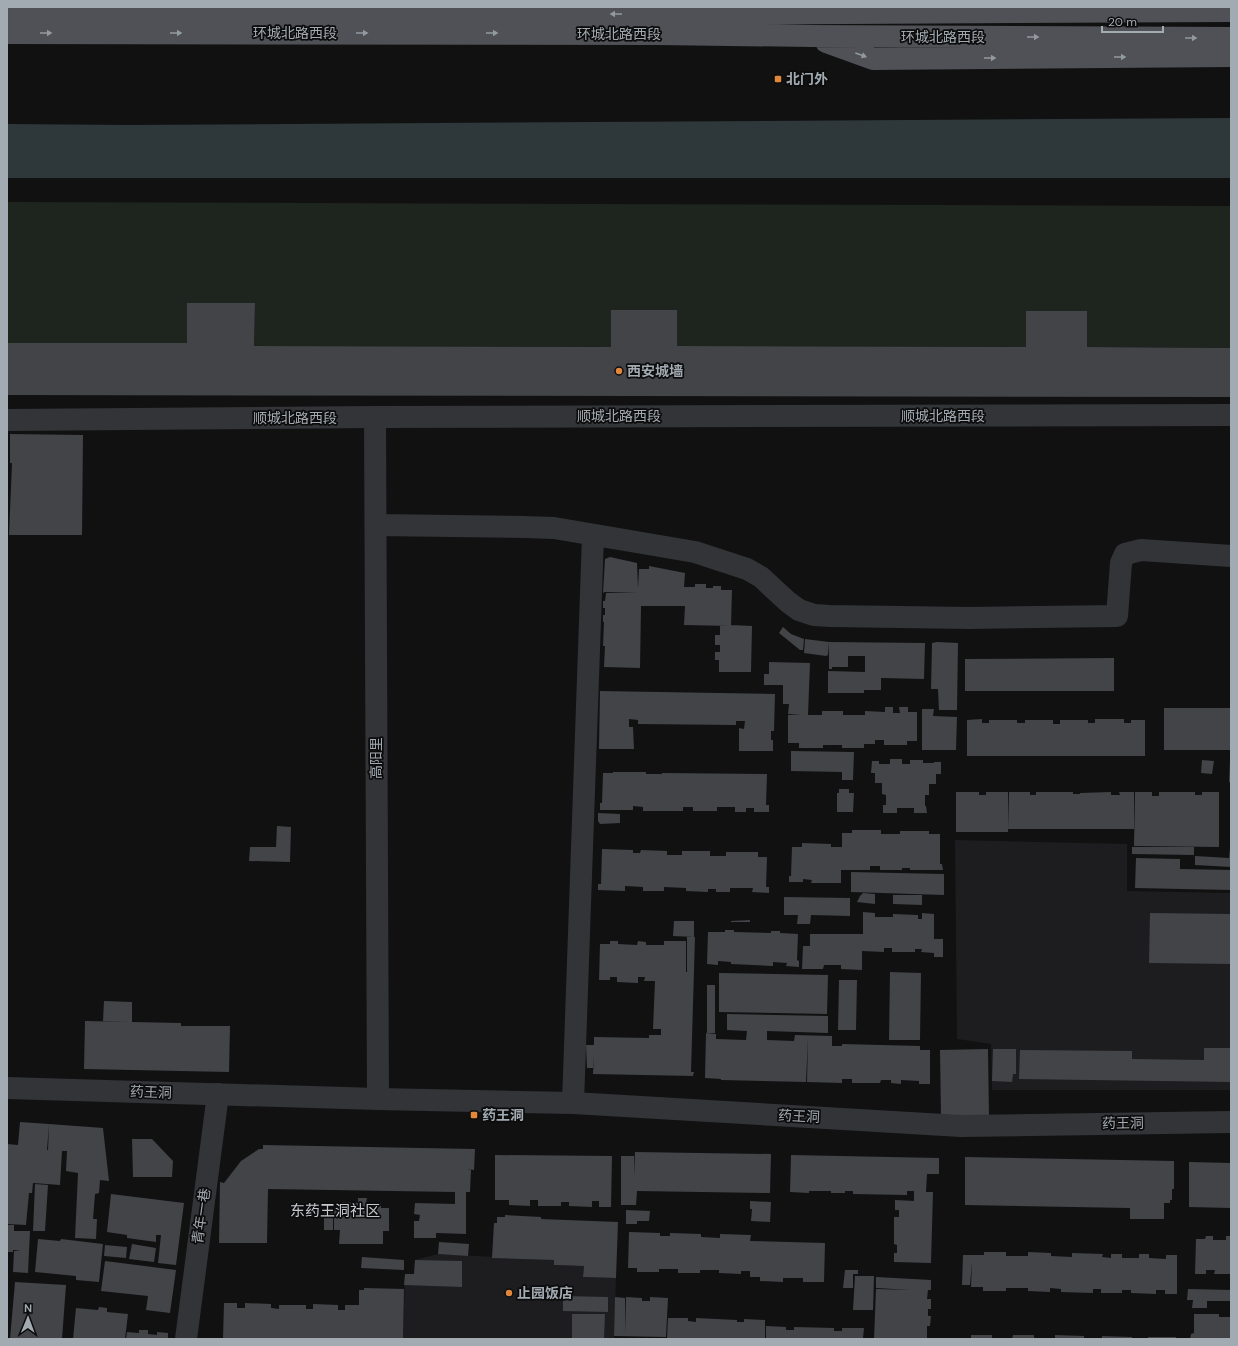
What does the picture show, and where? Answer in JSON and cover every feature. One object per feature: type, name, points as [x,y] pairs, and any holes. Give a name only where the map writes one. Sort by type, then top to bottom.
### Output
[{"type":"main road","points":[[655,14],[737,7]]},
{"type":"main road","name":"环城北路西段","points":[[7,13],[655,14],[1231,11]]},
{"type":"main road","name":"环城北路西段","points":[[7,33],[633,34],[1231,38]]},
{"type":"main road","points":[[812,36],[874,59],[1231,56]]},
{"type":"street","name":"顺城北路西段","points":[[7,420],[375,417],[1231,415]]},
{"type":"street","name":"高阳里","points":[[375,417],[378,1099]]},
{"type":"street","points":[[376,525],[554,528],[593,536],[695,552],[747,569],[761,577],[799,610],[814,615],[830,616],[969,618],[1117,616],[1121,562],[1125,554],[1141,550],[1231,556]]},
{"type":"street","points":[[573,1103],[593,536]]},
{"type":"street","name":"药王洞","points":[[7,1088],[573,1103],[961,1126],[1231,1122]]},
{"type":"street","name":"青年一巷","points":[[186,1339],[218,1094]]},
{"type":"shaded area","points":[[1231,118],[1231,178],[7,178],[7,124],[128,125]]},
{"type":"shaded area","points":[[7,202],[1231,206],[1231,348],[1087,347],[1087,311],[1026,311],[1026,347],[677,346],[677,310],[612,310],[611,347],[254,346],[255,304],[187,343],[7,343]]},
{"type":"shaded area","points":[[955,840],[1127,844],[1127,891],[1231,893],[1231,1090],[992,1090],[991,1044],[957,1039]]},
{"type":"shaded area","name":"止园饭店","points":[[438,1254],[554,1260],[554,1265],[584,1266],[583,1277],[616,1278],[614,1339],[403,1339],[405,1274],[414,1274],[415,1260]]},
{"type":"building","name":"西安城墙","points":[[187,303],[255,303],[254,346],[611,347],[611,310],[677,310],[677,346],[1026,347],[1026,311],[1087,311],[1087,347],[1231,348],[1231,397],[7,395],[7,343],[187,343]]},
{"type":"building","points":[[10,434],[83,435],[82,535],[9,535],[12,463],[10,463]]},
{"type":"building","points":[[610,557],[637,563],[638,588],[639,569],[649,569],[649,566],[685,573],[684,587],[695,587],[695,584],[706,584],[706,588],[721,586],[721,590],[732,590],[731,626],[684,625],[685,606],[641,606],[640,668],[604,667],[605,646],[603,646],[603,615],[605,615],[605,608],[603,608],[603,601],[605,601],[606,593],[638,593],[605,592],[603,593],[605,559]]},
{"type":"building","points":[[720,626],[752,626],[751,672],[719,672],[719,660],[715,660],[715,652],[720,652],[720,645],[715,645],[715,635],[720,635]]},
{"type":"building","points":[[783,627],[791,634],[804,639],[803,650],[800,650],[779,633]]},
{"type":"building","points":[[805,639],[829,642],[828,655],[804,653]]},
{"type":"building","points":[[829,642],[925,643],[924,679],[881,678],[881,690],[864,690],[864,693],[828,693],[828,671],[865,672],[865,656],[848,656],[848,667],[832,667],[832,669],[829,669]]},
{"type":"building","points":[[932,643],[958,643],[957,710],[939,710],[938,689],[931,689]]},
{"type":"building","points":[[1114,658],[1114,691],[965,691],[965,659]]},
{"type":"building","points":[[769,662],[810,663],[808,715],[822,715],[822,711],[843,711],[843,715],[865,715],[865,711],[885,712],[885,707],[893,707],[893,713],[900,713],[899,707],[908,707],[908,712],[917,712],[917,741],[907,741],[907,745],[884,745],[884,740],[875,740],[875,744],[864,744],[864,748],[842,748],[842,745],[823,745],[823,748],[799,748],[799,743],[788,743],[788,715],[801,715],[788,714],[789,704],[783,704],[783,685],[764,685],[764,674],[769,674]]},
{"type":"building","points":[[600,691],[775,694],[774,731],[771,731],[773,751],[739,751],[739,728],[744,729],[745,721],[736,721],[736,725],[638,724],[638,720],[629,719],[629,727],[633,727],[634,749],[599,749]]},
{"type":"building","points":[[1164,708],[1231,708],[1231,750],[1164,750]]},
{"type":"building","points":[[922,709],[934,709],[933,716],[957,717],[956,750],[922,750]]},
{"type":"building","points":[[982,719],[982,723],[989,723],[989,720],[1017,720],[1017,723],[1025,723],[1025,720],[1053,720],[1053,724],[1060,724],[1060,720],[1088,720],[1088,723],[1095,723],[1095,719],[1124,719],[1124,723],[1131,723],[1131,720],[1145,720],[1145,756],[967,756],[967,720]]},
{"type":"building","points":[[791,751],[854,752],[853,780],[842,780],[842,772],[791,771]]},
{"type":"building","points":[[890,759],[902,759],[902,764],[910,764],[910,760],[923,760],[923,763],[941,762],[941,774],[936,774],[936,784],[929,784],[929,795],[925,795],[925,806],[927,813],[914,813],[914,808],[897,808],[897,813],[883,813],[883,805],[886,805],[886,795],[882,794],[882,783],[875,783],[875,773],[871,773],[872,761],[879,761],[879,764],[890,764]]},
{"type":"building","points":[[1202,760],[1214,761],[1212,774],[1201,773]]},
{"type":"building","points":[[1230,761],[1231,782],[1229,782]]},
{"type":"building","points":[[646,772],[646,774],[767,774],[766,805],[769,805],[769,812],[754,812],[754,808],[746,808],[746,812],[735,812],[735,807],[717,807],[717,811],[693,811],[693,807],[683,807],[683,811],[643,811],[643,807],[633,806],[633,810],[600,810],[600,803],[602,803],[603,773]]},
{"type":"building","points":[[839,789],[849,789],[849,793],[854,793],[853,812],[837,812],[837,793],[839,793]]},
{"type":"building","points":[[956,792],[979,792],[979,795],[986,795],[986,792],[1008,792],[1008,832],[956,832]]},
{"type":"building","points":[[1009,792],[1030,792],[1030,795],[1036,795],[1036,792],[1073,792],[1073,794],[1080,794],[1111,792],[1111,795],[1120,795],[1119,792],[1134,792],[1134,829],[1008,829]]},
{"type":"building","points":[[1135,792],[1152,792],[1152,796],[1159,796],[1159,792],[1195,792],[1195,795],[1202,795],[1202,792],[1219,792],[1219,847],[1134,846]]},
{"type":"building","points":[[598,813],[620,814],[620,823],[600,824],[598,821]]},
{"type":"building","points":[[277,826],[291,827],[290,862],[249,861],[250,847],[276,847]]},
{"type":"building","points":[[852,830],[881,830],[881,834],[900,834],[900,831],[929,831],[929,834],[940,834],[940,864],[942,864],[943,870],[910,870],[910,868],[902,868],[902,870],[880,870],[880,866],[870,866],[870,870],[841,870],[841,883],[811,883],[812,880],[803,879],[803,882],[789,882],[789,876],[791,876],[792,847],[802,847],[802,843],[831,844],[831,847],[842,847],[842,833],[852,833]]},
{"type":"building","points":[[1132,847],[1194,847],[1194,855],[1132,854]]},
{"type":"building","points":[[1230,848],[1231,867],[1195,865],[1195,856],[1229,858]]},
{"type":"building","points":[[602,849],[633,850],[633,853],[640,853],[641,850],[667,851],[667,855],[682,855],[682,851],[710,851],[710,856],[726,856],[726,852],[758,852],[758,857],[767,857],[766,887],[769,887],[769,893],[752,892],[753,888],[730,888],[730,892],[716,892],[716,889],[708,889],[708,892],[686,891],[686,888],[664,887],[664,891],[643,891],[643,887],[625,886],[625,891],[598,890],[598,884],[601,884]]},
{"type":"building","points":[[1136,858],[1180,859],[1180,869],[1231,870],[1231,890],[1135,888]]},
{"type":"building","points":[[851,872],[944,874],[944,895],[851,892]]},
{"type":"building","points":[[863,893],[875,894],[875,904],[857,902]]},
{"type":"building","points":[[893,895],[922,895],[922,905],[893,904]]},
{"type":"building","points":[[784,897],[850,898],[850,916],[811,915],[810,924],[797,924],[798,915],[784,915]]},
{"type":"building","points":[[863,912],[875,913],[875,917],[893,917],[893,914],[918,915],[918,919],[922,919],[922,913],[934,914],[934,939],[943,939],[943,957],[934,957],[934,953],[921,952],[922,949],[915,949],[915,952],[892,952],[892,948],[884,948],[884,952],[862,951],[862,970],[841,969],[841,965],[824,965],[823,969],[802,969],[803,946],[810,946],[810,934],[863,934]]},
{"type":"building","points":[[1150,913],[1231,914],[1231,964],[1149,963]]},
{"type":"building","points":[[750,920],[750,922],[731,922],[731,921]]},
{"type":"building","points":[[674,921],[694,921],[694,937],[673,936]]},
{"type":"building","points":[[725,930],[734,930],[734,932],[771,933],[771,931],[780,931],[780,933],[798,934],[797,960],[799,961],[799,967],[786,966],[787,963],[773,962],[773,966],[731,964],[731,962],[718,961],[718,965],[707,964],[708,932],[725,932]]},
{"type":"building","points":[[687,937],[695,937],[691,1072],[694,1072],[693,1076],[593,1074],[594,1054],[593,1068],[587,1068],[586,1045],[594,1045],[594,1037],[649,1038],[649,1035],[661,1035],[661,1029],[653,1029],[655,981],[644,981],[645,977],[638,977],[638,983],[617,982],[617,977],[610,977],[610,980],[599,980],[600,944],[610,944],[610,941],[618,941],[618,944],[637,945],[638,941],[646,942],[646,945],[664,945],[664,941],[686,941],[687,972]]},
{"type":"building","points":[[890,972],[921,973],[920,1040],[889,1040]]},
{"type":"building","points":[[719,973],[828,975],[827,1014],[719,1012]]},
{"type":"building","points":[[839,980],[857,980],[856,1030],[838,1030]]},
{"type":"building","points":[[707,985],[715,985],[715,1033],[707,1033]]},
{"type":"building","points":[[104,1001],[132,1002],[132,1022],[103,1021]]},
{"type":"building","points":[[727,1014],[828,1016],[828,1033],[767,1031],[767,1040],[794,1041],[795,1035],[832,1036],[832,1046],[842,1046],[842,1044],[920,1046],[920,1050],[930,1050],[930,1084],[919,1084],[919,1081],[901,1080],[901,1084],[891,1083],[891,1080],[881,1080],[880,1083],[852,1083],[852,1079],[842,1079],[842,1083],[807,1082],[808,1037],[806,1082],[721,1080],[705,1078],[706,1033],[716,1034],[716,1039],[746,1040],[747,1031],[727,1030]]},
{"type":"building","points":[[85,1021],[181,1023],[181,1026],[230,1026],[229,1072],[84,1069]]},
{"type":"building","points":[[1204,1048],[1231,1048],[1231,1082],[1019,1079],[1020,1050],[1132,1051],[1132,1059],[1204,1060]]},
{"type":"building","points":[[988,1049],[989,1118],[941,1118],[940,1050]]},
{"type":"building","points":[[993,1049],[1016,1049],[1016,1074],[1013,1074],[1012,1082],[992,1081]]},
{"type":"building","points":[[20,1122],[49,1124],[103,1128],[109,1181],[100,1180],[99,1193],[95,1194],[93,1219],[97,1219],[96,1239],[75,1238],[78,1173],[66,1171],[67,1151],[62,1151],[60,1185],[33,1183],[32,1193],[29,1193],[26,1225],[7,1224],[7,1144],[18,1145]],"holes":[[[49,1124],[48,1150],[47,1150]]]},
{"type":"building","points":[[132,1139],[152,1139],[173,1161],[172,1177],[133,1177]]},
{"type":"building","points":[[263,1145],[475,1149],[474,1170],[467,1169],[471,1170],[470,1192],[466,1192],[466,1234],[436,1233],[436,1238],[414,1238],[414,1221],[419,1221],[420,1215],[414,1214],[415,1203],[455,1204],[455,1192],[268,1189],[267,1243],[219,1243],[220,1182],[224,1183],[241,1161],[259,1149],[263,1149]]},
{"type":"building","points":[[635,1152],[771,1154],[770,1193],[637,1191],[636,1205],[621,1205],[621,1156],[634,1156],[634,1176]]},
{"type":"building","points":[[495,1155],[612,1156],[611,1207],[599,1207],[599,1201],[592,1201],[592,1207],[569,1206],[569,1202],[561,1202],[561,1206],[538,1206],[538,1200],[530,1200],[530,1206],[509,1205],[509,1200],[495,1200]]},
{"type":"building","points":[[791,1155],[939,1158],[939,1174],[927,1174],[926,1192],[933,1192],[931,1263],[894,1262],[894,1253],[897,1253],[897,1245],[894,1244],[894,1217],[899,1217],[899,1210],[895,1210],[895,1200],[914,1201],[914,1191],[907,1191],[907,1195],[853,1194],[853,1191],[845,1191],[845,1193],[831,1193],[831,1191],[809,1191],[809,1193],[790,1192]]},
{"type":"building","points":[[965,1157],[1174,1161],[1174,1189],[1172,1189],[1172,1200],[1170,1200],[1170,1203],[1164,1203],[1164,1219],[1130,1219],[1130,1208],[965,1205]]},
{"type":"building","points":[[1189,1162],[1231,1163],[1231,1208],[1189,1207]]},
{"type":"building","points":[[35,1184],[48,1185],[45,1231],[33,1231]]},
{"type":"building","points":[[111,1194],[184,1203],[176,1265],[158,1263],[161,1235],[156,1235],[156,1242],[127,1238],[127,1235],[107,1232]]},
{"type":"building","points":[[358,1198],[367,1198],[366,1203],[381,1203],[381,1208],[389,1208],[389,1231],[383,1231],[383,1244],[339,1244],[340,1230],[334,1230],[334,1207],[342,1207],[342,1202],[358,1203]]},
{"type":"building","points":[[750,1201],[771,1202],[770,1222],[751,1221],[752,1209],[750,1209]]},
{"type":"building","points":[[324,1209],[333,1210],[333,1230],[324,1230]]},
{"type":"building","points":[[626,1210],[650,1211],[649,1221],[637,1221],[637,1224],[626,1224]]},
{"type":"building","points":[[505,1215],[541,1217],[541,1219],[618,1222],[616,1278],[583,1277],[584,1266],[554,1265],[554,1260],[492,1258],[494,1223],[497,1223],[497,1217],[505,1217]]},
{"type":"building","points":[[7,1225],[14,1225],[14,1231],[30,1231],[28,1273],[13,1272],[14,1251],[21,1250],[13,1250],[13,1252],[7,1252]]},
{"type":"building","points":[[629,1232],[660,1233],[660,1236],[670,1236],[670,1233],[701,1234],[701,1237],[720,1238],[720,1234],[751,1235],[750,1241],[825,1243],[824,1282],[803,1282],[803,1278],[783,1278],[783,1282],[760,1281],[760,1277],[750,1277],[750,1271],[741,1271],[741,1274],[719,1273],[719,1270],[700,1270],[700,1273],[678,1273],[678,1269],[659,1269],[659,1272],[637,1272],[637,1268],[628,1268]]},
{"type":"building","points":[[1206,1236],[1213,1236],[1213,1240],[1226,1240],[1226,1236],[1231,1236],[1231,1274],[1214,1274],[1215,1270],[1206,1270],[1206,1274],[1195,1274],[1196,1239],[1205,1239]]},
{"type":"building","points":[[38,1239],[60,1241],[61,1239],[103,1244],[99,1282],[76,1280],[76,1276],[35,1272]]},
{"type":"building","points":[[439,1242],[469,1244],[468,1256],[438,1254]]},
{"type":"building","points":[[132,1244],[156,1248],[154,1262],[129,1259]]},
{"type":"building","points":[[105,1245],[127,1247],[126,1258],[104,1256]]},
{"type":"building","points":[[984,1252],[1006,1252],[1006,1256],[1028,1256],[1028,1252],[1051,1253],[1051,1256],[1072,1257],[1072,1253],[1103,1254],[1102,1257],[1111,1258],[1111,1254],[1122,1254],[1122,1258],[1139,1258],[1139,1254],[1149,1254],[1149,1258],[1166,1259],[1166,1255],[1177,1255],[1177,1294],[1165,1294],[1165,1290],[1156,1290],[1156,1294],[1131,1293],[1131,1290],[1122,1290],[1122,1293],[1101,1293],[1101,1289],[1093,1289],[1093,1293],[1061,1292],[1061,1289],[1050,1288],[1050,1292],[1028,1291],[1028,1288],[1006,1288],[1006,1291],[983,1291],[983,1287],[971,1287],[972,1262],[970,1285],[962,1285],[963,1255],[984,1255]]},
{"type":"building","points":[[362,1257],[404,1260],[404,1270],[361,1268]]},
{"type":"building","points":[[415,1260],[462,1261],[462,1287],[404,1285],[405,1274],[414,1274]]},
{"type":"building","points":[[105,1261],[176,1270],[170,1313],[146,1310],[148,1296],[101,1291]]},
{"type":"building","points":[[845,1270],[858,1270],[858,1274],[853,1274],[853,1288],[843,1288]]},
{"type":"building","points":[[855,1276],[874,1276],[873,1310],[853,1310]]},
{"type":"building","points":[[876,1277],[931,1280],[931,1290],[928,1290],[927,1299],[931,1299],[931,1309],[928,1309],[928,1316],[931,1316],[930,1326],[927,1326],[927,1339],[874,1339],[876,1289],[911,1290],[876,1288]]},
{"type":"building","points":[[15,1282],[66,1285],[62,1339],[10,1339]]},
{"type":"building","points":[[364,1288],[404,1289],[403,1339],[223,1339],[224,1303],[237,1303],[237,1308],[245,1308],[245,1303],[271,1304],[271,1308],[279,1309],[279,1305],[306,1305],[306,1309],[313,1309],[313,1304],[338,1305],[338,1310],[345,1310],[345,1305],[359,1305],[359,1290],[364,1290]]},
{"type":"building","points":[[1188,1289],[1231,1290],[1231,1301],[1207,1301],[1207,1308],[1192,1308],[1193,1300],[1187,1300]]},
{"type":"building","points":[[563,1296],[608,1297],[608,1312],[563,1311]]},
{"type":"building","points":[[615,1297],[625,1298],[625,1334],[626,1297],[642,1298],[642,1301],[650,1301],[650,1297],[668,1298],[666,1337],[614,1336]]},
{"type":"building","points":[[99,1307],[107,1308],[107,1312],[128,1314],[125,1339],[73,1339],[76,1308],[98,1310]]},
{"type":"building","points":[[572,1314],[605,1314],[604,1339],[572,1339]]},
{"type":"building","points":[[1194,1314],[1219,1314],[1219,1317],[1231,1317],[1231,1339],[1190,1339],[1191,1334],[1194,1333]]},
{"type":"building","points":[[668,1318],[688,1318],[688,1321],[696,1322],[696,1318],[737,1320],[737,1322],[744,1322],[744,1319],[765,1320],[765,1339],[667,1339]]},
{"type":"building","points":[[766,1326],[786,1327],[786,1330],[794,1330],[794,1327],[834,1328],[834,1331],[842,1331],[842,1328],[864,1328],[863,1339],[766,1339]]},
{"type":"building","points":[[139,1330],[148,1330],[148,1334],[157,1335],[157,1332],[168,1333],[168,1339],[126,1339],[127,1332],[139,1333]]},
{"type":"building","points":[[971,1335],[992,1335],[992,1339],[971,1339]]},
{"type":"building","points":[[1013,1335],[1034,1335],[1034,1339],[1012,1339]]},
{"type":"building","points":[[1055,1335],[1084,1336],[1084,1339],[1055,1339]]},
{"type":"building","points":[[1102,1336],[1132,1337],[1132,1339],[1102,1339]]},
{"type":"building","points":[[1148,1337],[1176,1337],[1176,1339],[1148,1339]]},
{"type":"place","name":"北门外","points":[[778,79]]},
{"type":"place","name":"西安城墙","points":[[619,371]]},
{"type":"place","name":"药王洞","points":[[474,1115]]},
{"type":"place","name":"止园饭店","points":[[509,1293]]},
{"type":"district","name":"东药王洞社区","points":[[335,1211]]}]
